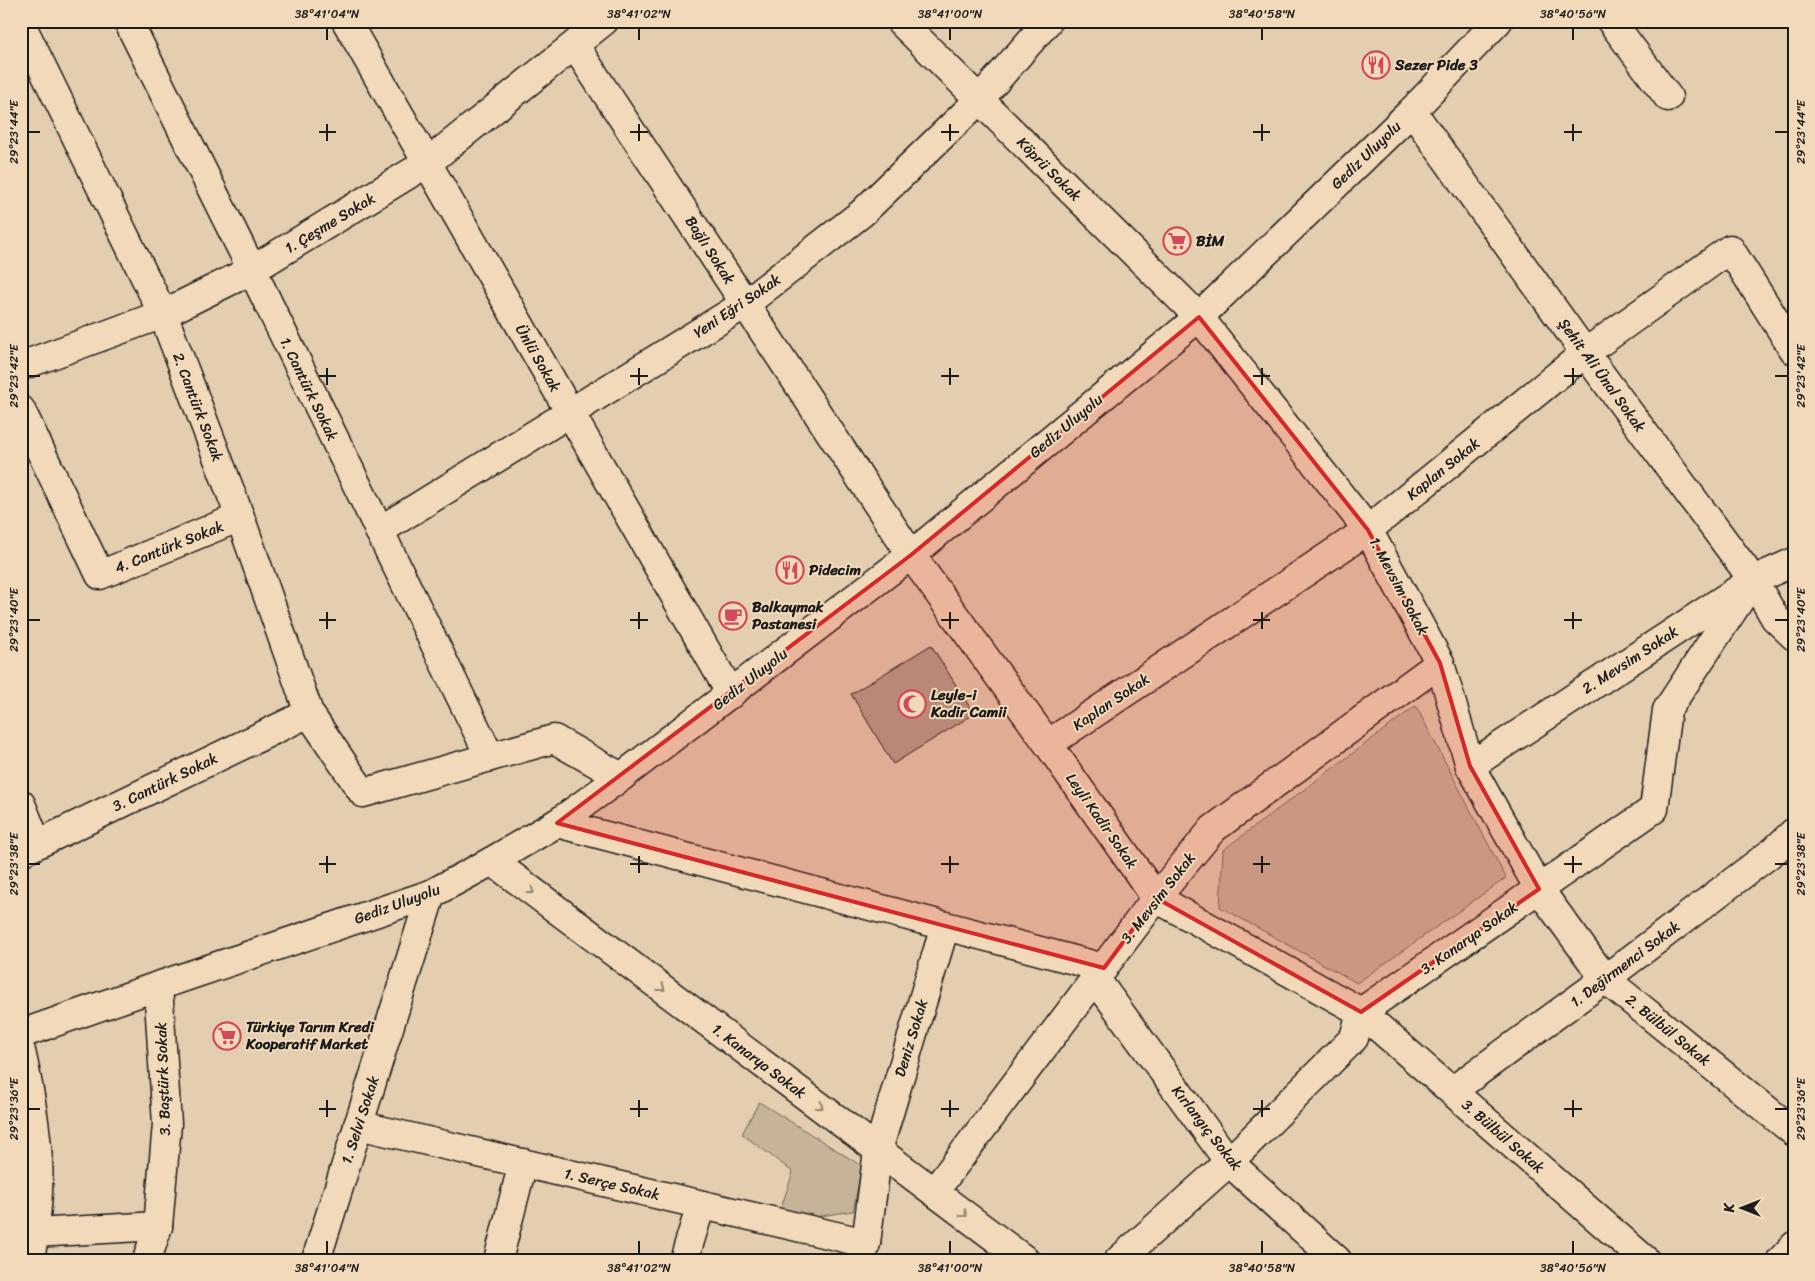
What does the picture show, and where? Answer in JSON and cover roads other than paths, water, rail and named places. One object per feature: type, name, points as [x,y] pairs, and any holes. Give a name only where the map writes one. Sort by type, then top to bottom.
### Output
[{"type":"street","name":"1. Cantürk Sokak","points":[[128,21],[490,757]]},
{"type":"street","name":"Ünlü Sokak","points":[[346,21],[731,694]]},
{"type":"street","name":"Köprü Sokak","points":[[900,21],[1199,317]]},
{"type":"street","name":"Yeni Eğri Sokak","points":[[379,532],[745,304],[862,213],[979,100],[1048,21]]},
{"type":"street","name":"Gediz Uluyolu","points":[[21,1034],[431,894],[557,823],[731,694],[910,555],[1199,317],[1412,112],[1498,21]]},
{"type":"street","points":[[1610,21],[1668,96]]},
{"type":"street","name":"2. Cantürk Sokak","points":[[21,24],[163,314],[240,517],[309,713],[363,793],[490,757]]},
{"type":"street","name":"1. Çeşme Sokak","points":[[21,366],[163,314],[252,270],[427,163],[575,46],[596,24]]},
{"type":"street","name":"Bağlı Sokak","points":[[575,46],[910,555]]},
{"type":"street","name":"Şehit Ali Ünal Sokak","points":[[1412,112],[1585,353],[1753,580],[1775,618],[1794,636]]},
{"type":"street","name":"Kaplan Sokak","points":[[1048,744],[1368,530],[1585,353],[1730,249],[1794,350]]},
{"type":"street","name":"1. Mevsim Sokak","points":[[1199,317],[1368,530],[1440,663],[1470,766],[1539,890]]},
{"type":"street","name":"4. Cantürk Sokak","points":[[21,410],[100,575],[240,517]]},
{"type":"street","name":"Leyli Kadir Sokak","points":[[910,555],[1048,744],[1156,898],[1361,1012]]},
{"type":"street","name":"2. Mevsim Sokak","points":[[1470,766],[1753,580],[1794,562]]},
{"type":"street","name":"3. Kanarya Sokak","points":[[1361,1012],[1654,809],[1667,710],[1753,580]]},
{"type":"street","name":"3. Mevsim Sokak","points":[[934,1192],[1156,898],[1213,829],[1440,663]]},
{"type":"street","name":"3. Cantürk Sokak","points":[[29,848],[309,713]]},
{"type":"street","points":[[490,757],[554,739],[621,777]]},
{"type":"street","points":[[21,804],[29,848]]},
{"type":"street","points":[[557,823],[945,926],[1099,973]]},
{"type":"street","name":"1. Değirmenci Sokak","points":[[1452,1091],[1605,979],[1775,850],[1794,832]]},
{"type":"street","name":"1. Kanarya Sokak","points":[[492,861],[1025,1260]]},
{"type":"street","name":"2. Bülbül Sokak","points":[[1539,890],[1605,979],[1794,1132]]},
{"type":"street","name":"1. Selvi Sokak","points":[[316,1260],[431,894]]},
{"type":"street","name":"Deniz Sokak","points":[[863,1251],[878,1150],[945,926]]},
{"type":"street","name":"Kırlangıç Sokak","points":[[1099,973],[1230,1162],[1337,1260]]},
{"type":"street","name":"3. Baştürk Sokak","points":[[147,1260],[158,1226],[167,1124],[158,986]]},
{"type":"street","points":[[1119,1260],[1230,1162],[1354,1038],[1361,1012]]},
{"type":"street","name":"3. Bülbül Sokak","points":[[1361,1012],[1645,1260]]},
{"type":"street","points":[[21,1051],[31,1097],[38,1162],[28,1236],[30,1260]]},
{"type":"street","name":"1. Serçe Sokak","points":[[358,1125],[701,1205],[863,1251]]},
{"type":"street","points":[[498,1260],[523,1163]]},
{"type":"street","points":[[684,1260],[701,1205]]},
{"type":"street","points":[[28,1236],[158,1226]]},
{"type":"street","points":[[1781,1260],[1794,1246]]},
{"type":"place","name":"Sezer Pide 3","points":[[1376,65]]},
{"type":"place","name":"BİM","points":[[1177,241]]},
{"type":"place","name":"Pidecim","points":[[790,570]]},
{"type":"place","name":"Balkaymak Pastanesi","points":[[733,616]]},
{"type":"place","name":"Leyle-i Kadir Camii","points":[[912,704]]},
{"type":"place","name":"Türkiye Tarım Kredi Kooperatif Market","points":[[227,1036]]}]
